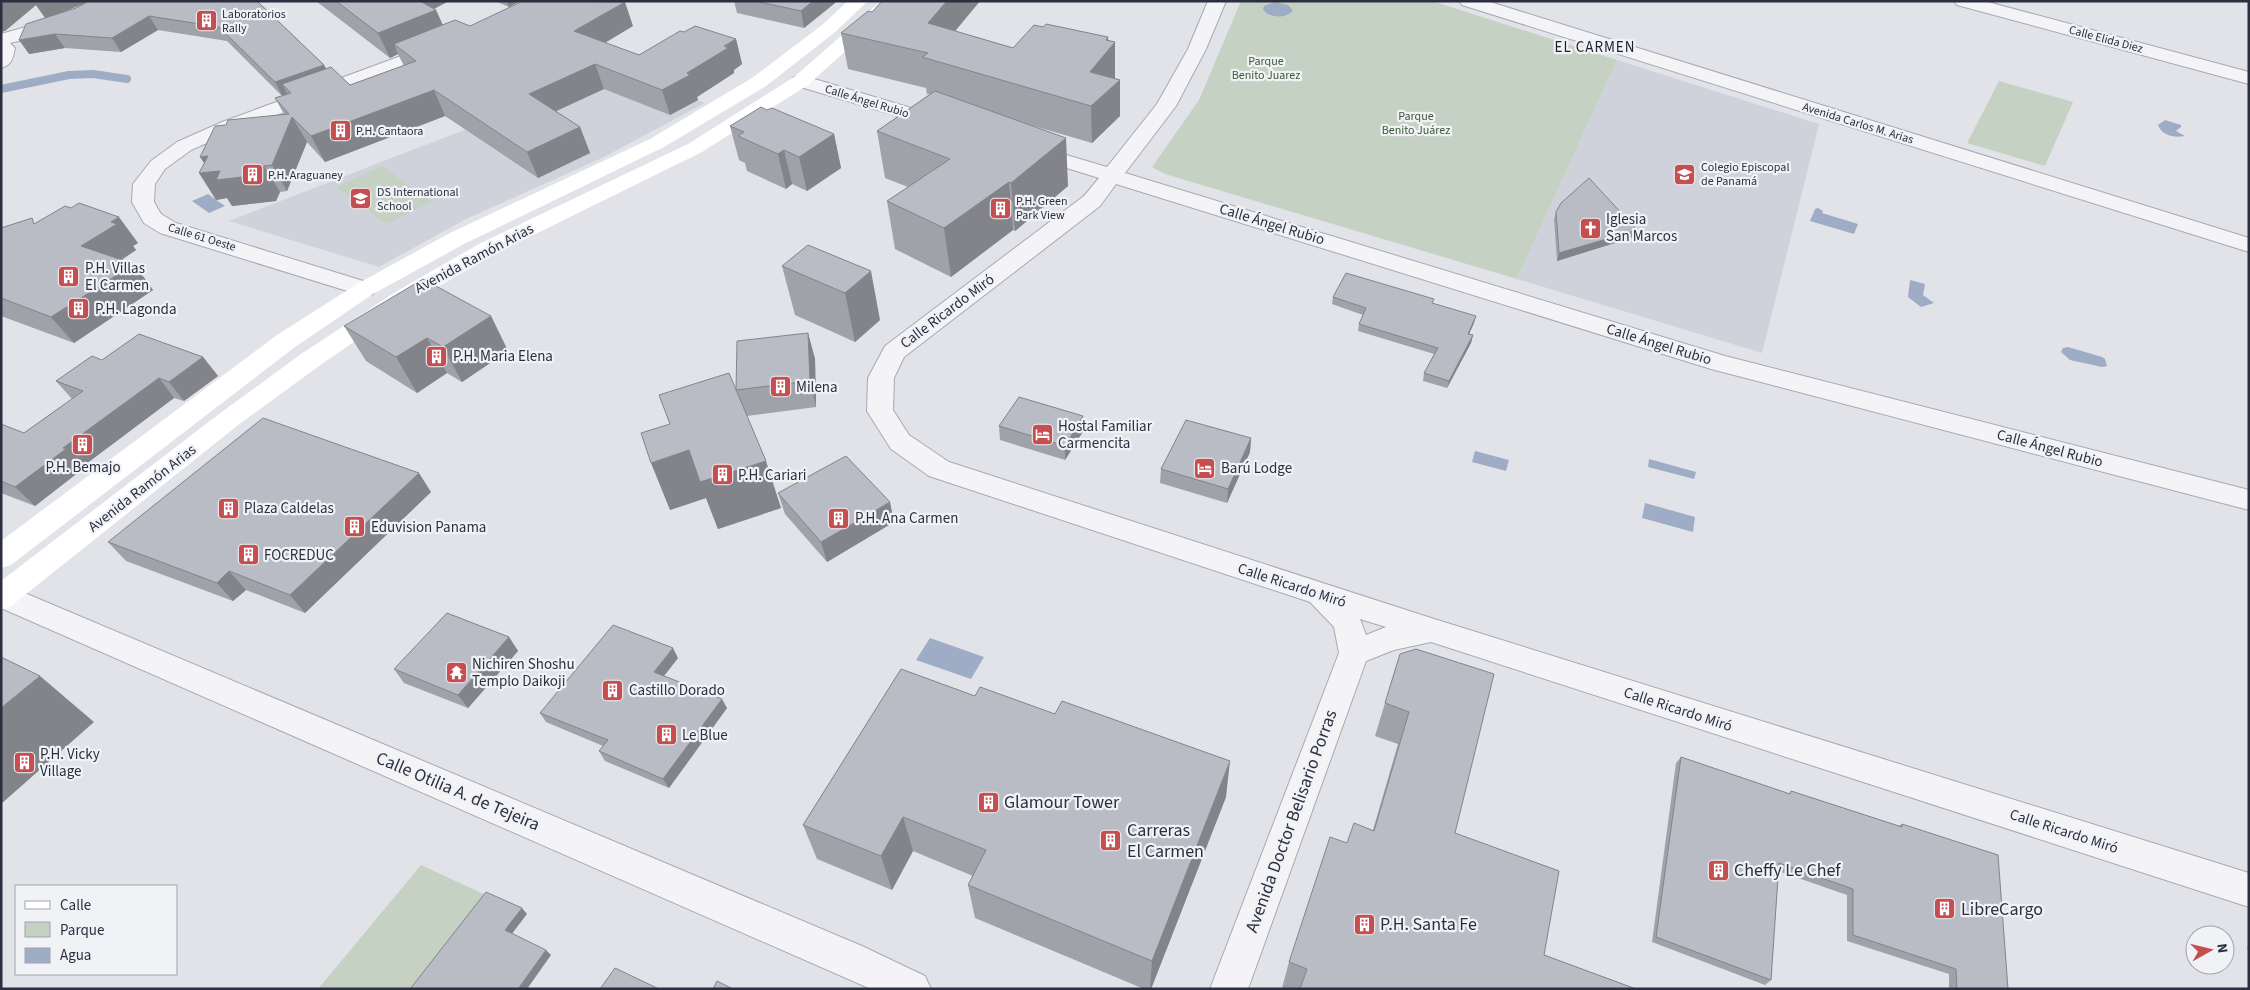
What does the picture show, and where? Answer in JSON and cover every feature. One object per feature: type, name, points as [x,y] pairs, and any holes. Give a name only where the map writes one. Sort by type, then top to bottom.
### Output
[{"type":"main road","name":"Avenida Ramón Arias","points":[[1,558],[286,340],[364,290],[456,239],[656,143],[759,82],[828,29],[859,1]]},
{"type":"main road","name":"Avenida Ramón Arias","points":[[2,596],[228,420],[310,360],[405,296],[488,249],[696,148],[801,81],[892,1]]},
{"type":"main road","points":[[795,55],[789,72],[793,78],[801,81]]},
{"type":"street","points":[[1,40],[33,33],[62,23],[110,1]]},
{"type":"street","name":"Calle Ricardo Miró","points":[[1217,1],[1197,49],[1166,106],[1092,200],[894,352],[881,378],[880,411],[900,442],[939,469],[1431,630],[2249,890]]},
{"type":"street","name":"Avenida Carlos M. Arias","points":[[1468,1],[2249,246]]},
{"type":"street","name":"Calle Elida Diez","points":[[1963,1],[2249,78]]},
{"type":"street","name":"Calle 61 Oeste","points":[[364,290],[168,228],[152,218],[143,202],[144,184],[158,165],[184,146],[229,126],[456,41]]},
{"type":"street","points":[[1,46],[6,48],[4,59],[1,62]]},
{"type":"street","name":"Calle Ángel Rubio","points":[[801,81],[963,130]]},
{"type":"street","name":"Calle Ángel Rubio","points":[[1010,144],[1720,363],[2249,500]]},
{"type":"street","points":[[1076,164],[1089,181],[1092,200]]},
{"type":"street","name":"Avenida Doctor Belisario Porras","points":[[1229,989],[1354,654],[1352,632],[1340,611],[1321,594]]},
{"type":"street","name":"Calle Otilia A. de Tejeira","points":[[2,596],[849,959],[912,989]]},
{"type":"street","points":[[1354,654],[1391,638],[1431,630]]},
{"type":"shaded area","name":"Colegio Episcopal de Panamá","points":[[1617,60],[1819,124],[1762,353],[1517,279]]},
{"type":"shaded area","points":[[605,64],[705,103],[604,157],[466,219],[379,267],[229,221],[477,125]]},
{"type":"green space","name":"Parque Benito Juárez","points":[[1241,1],[1432,1],[1617,60],[1517,279],[1165,174],[1152,167],[1199,100]]},
{"type":"green space","points":[[1999,81],[2073,102],[2045,166],[1967,143]]},
{"type":"green space","points":[[382,166],[432,202],[386,224],[336,187]]},
{"type":"green space","points":[[421,865],[492,898],[421,989],[318,989]]},
{"type":"water","points":[[1275,2],[1288,5],[1293,11],[1287,15],[1280,16],[1266,13],[1263,9],[1264,6]]},
{"type":"water","points":[[2165,120],[2181,125],[2176,131],[2185,136],[2177,137],[2162,132],[2158,125]]},
{"type":"water","points":[[208,194],[225,206],[209,213],[192,201]]},
{"type":"water","points":[[1818,208],[1823,211],[1822,213],[1858,224],[1854,234],[1810,221],[1815,209]]},
{"type":"water","points":[[1910,280],[1925,284],[1923,295],[1934,303],[1921,307],[1908,297]]},
{"type":"water","points":[[2068,347],[2102,357],[2105,359],[2107,366],[2102,367],[2070,360],[2061,352],[2063,348]]},
{"type":"water","points":[[1475,451],[1509,460],[1506,471],[1472,462]]},
{"type":"water","points":[[1649,459],[1696,472],[1694,479],[1648,467]]},
{"type":"water","points":[[1645,503],[1695,517],[1693,532],[1642,518]]},
{"type":"water","points":[[930,638],[984,657],[971,679],[916,660]]},
{"type":"building","points":[[89,1],[257,1],[324,65],[275,82],[219,27],[149,16],[112,38],[55,34],[19,40],[26,24],[76,8]]},
{"type":"building","points":[[336,1],[420,1],[436,10],[378,33]]},
{"type":"building","points":[[523,1],[625,2],[574,31],[639,55],[680,31],[684,32],[695,26],[736,39],[724,46],[728,48],[687,73],[690,75],[662,90],[595,64],[529,94],[580,127],[527,152],[434,90],[311,136],[292,117],[272,165],[264,166],[260,175],[216,180],[220,171],[199,173],[208,156],[200,157],[215,126],[226,125],[228,120],[289,114],[275,98],[291,93],[282,84],[331,67],[350,85],[416,61],[394,44],[455,20],[470,26]]},
{"type":"building","points":[[755,1],[813,1],[801,11]]},
{"type":"building","points":[[882,1],[947,1],[928,23],[1013,48],[1034,25],[1043,27],[1046,24],[1108,37],[1106,40],[1115,42],[1090,72],[1120,80],[1091,106],[922,57],[928,53],[841,33],[868,11],[872,12]]},
{"type":"building","points":[[935,91],[1066,138],[1011,183],[1009,182],[944,228],[887,201],[950,159],[877,131]]},
{"type":"building","points":[[761,107],[767,110],[772,108],[834,134],[799,157],[784,150],[778,154],[738,136],[744,132],[730,126]]},
{"type":"building","name":"Iglesia San Marcos","points":[[1589,178],[1637,230],[1559,253],[1556,212],[1561,203]]},
{"type":"building","points":[[79,203],[119,217],[111,222],[117,224],[81,246],[134,264],[51,317],[1,298],[1,228],[32,218],[34,224],[65,206],[71,208]]},
{"type":"building","points":[[808,245],[871,271],[845,293],[782,266]]},
{"type":"building","points":[[1346,273],[1434,299],[1432,303],[1476,316],[1468,334],[1473,335],[1449,381],[1424,373],[1438,348],[1359,324],[1366,308],[1333,297]]},
{"type":"building","points":[[423,279],[491,316],[443,347],[427,338],[396,357],[344,326]]},
{"type":"building","points":[[808,333],[810,381],[736,390],[737,341]]},
{"type":"building","points":[[139,334],[203,357],[169,382],[159,378],[63,448],[66,449],[15,487],[1,481],[1,424],[24,433],[83,391],[56,381],[92,356],[102,360]]},
{"type":"building","points":[[729,373],[766,461],[700,482],[689,450],[651,463],[641,433],[670,424],[659,395]]},
{"type":"building","points":[[1019,397],[1083,416],[1065,446],[999,426]]},
{"type":"building","points":[[263,418],[419,473],[290,595],[229,571],[217,583],[108,542]]},
{"type":"building","name":"Barú Lodge","points":[[1186,420],[1251,438],[1228,489],[1161,469]]},
{"type":"building","points":[[846,456],[890,502],[821,542],[778,493]]},
{"type":"building","name":"Nichiren Shoshu Templo Daikoji","points":[[447,613],[509,637],[458,695],[394,669]]},
{"type":"building","points":[[613,625],[673,648],[654,672],[722,699],[663,779],[599,751],[608,740],[540,713]]},
{"type":"building","points":[[1416,649],[1494,674],[1455,833],[1559,871],[1544,955],[1636,989],[1300,989],[1307,969],[1289,962],[1330,837],[1347,843],[1354,823],[1374,831],[1409,712],[1385,703],[1400,654]]},
{"type":"building","points":[[1,657],[40,676],[1,708]]},
{"type":"building","points":[[901,669],[975,696],[980,687],[1055,714],[1062,701],[1230,761],[1152,961],[968,885],[986,850],[903,817],[881,856],[803,825]]},
{"type":"building","points":[[1681,757],[1790,794],[1791,791],[1902,827],[1902,824],[1998,855],[2008,989],[1957,989],[1956,969],[1853,935],[1853,889],[1779,863],[1771,980],[1656,937]]},
{"type":"building","points":[[486,892],[522,908],[505,930],[546,950],[518,989],[410,989]]},
{"type":"building","points":[[615,968],[659,989],[600,989]]},
{"type":"building","points":[[717,981],[733,989],[713,989]]},
{"type":"waterway","points":[[1,89],[69,75],[93,74],[127,79]]},
{"type":"place","name":"Laboratorios Rally","points":[[206,21]]},
{"type":"place","name":"P.H. Cantaora","points":[[340,131]]},
{"type":"place","name":"Colegio Episcopal de Panamá","points":[[1685,174]]},
{"type":"place","name":"P.H. Araguaney","points":[[252,175]]},
{"type":"place","name":"DS International School","points":[[361,199]]},
{"type":"place","name":"P.H. Green Park View","points":[[1000,208]]},
{"type":"place","name":"Iglesia San Marcos","points":[[1590,228]]},
{"type":"place","name":"P.H. Villas El Carmen","points":[[69,277]]},
{"type":"place","name":"P.H. Lagonda","points":[[79,309]]},
{"type":"place","name":"P.H. Maria Elena","points":[[437,356]]},
{"type":"place","name":"Milena","points":[[780,387]]},
{"type":"place","name":"Hostal Familiar Carmencita","points":[[1042,435]]},
{"type":"place","name":"P.H. Bemajo","points":[[83,444]]},
{"type":"place","name":"Barú Lodge","points":[[1205,468]]},
{"type":"place","name":"P.H. Cariari","points":[[722,475]]},
{"type":"place","name":"Plaza Caldelas","points":[[228,508]]},
{"type":"place","name":"P.H. Ana Carmen","points":[[839,518]]},
{"type":"place","name":"Eduvision Panama","points":[[355,527]]},
{"type":"place","name":"FOCREDUC","points":[[248,555]]},
{"type":"place","name":"Nichiren Shoshu Templo Daikoji","points":[[456,673]]},
{"type":"place","name":"Castillo Dorado","points":[[613,690]]},
{"type":"place","name":"Le Blue","points":[[666,735]]},
{"type":"place","name":"P.H. Vicky Village","points":[[24,763]]},
{"type":"place","name":"Glamour Tower","points":[[988,802]]},
{"type":"place","name":"Carreras El Carmen","points":[[1111,840]]},
{"type":"place","name":"Cheffy Le Chef","points":[[1718,870]]},
{"type":"place","name":"LibreCargo","points":[[1945,909]]},
{"type":"place","name":"P.H. Santa Fe","points":[[1364,924]]},
{"type":"district","name":"EL CARMEN","points":[[1595,47]]},
{"type":"park label","name":"Parque Benito Juarez","points":[[1266,68]]}]
